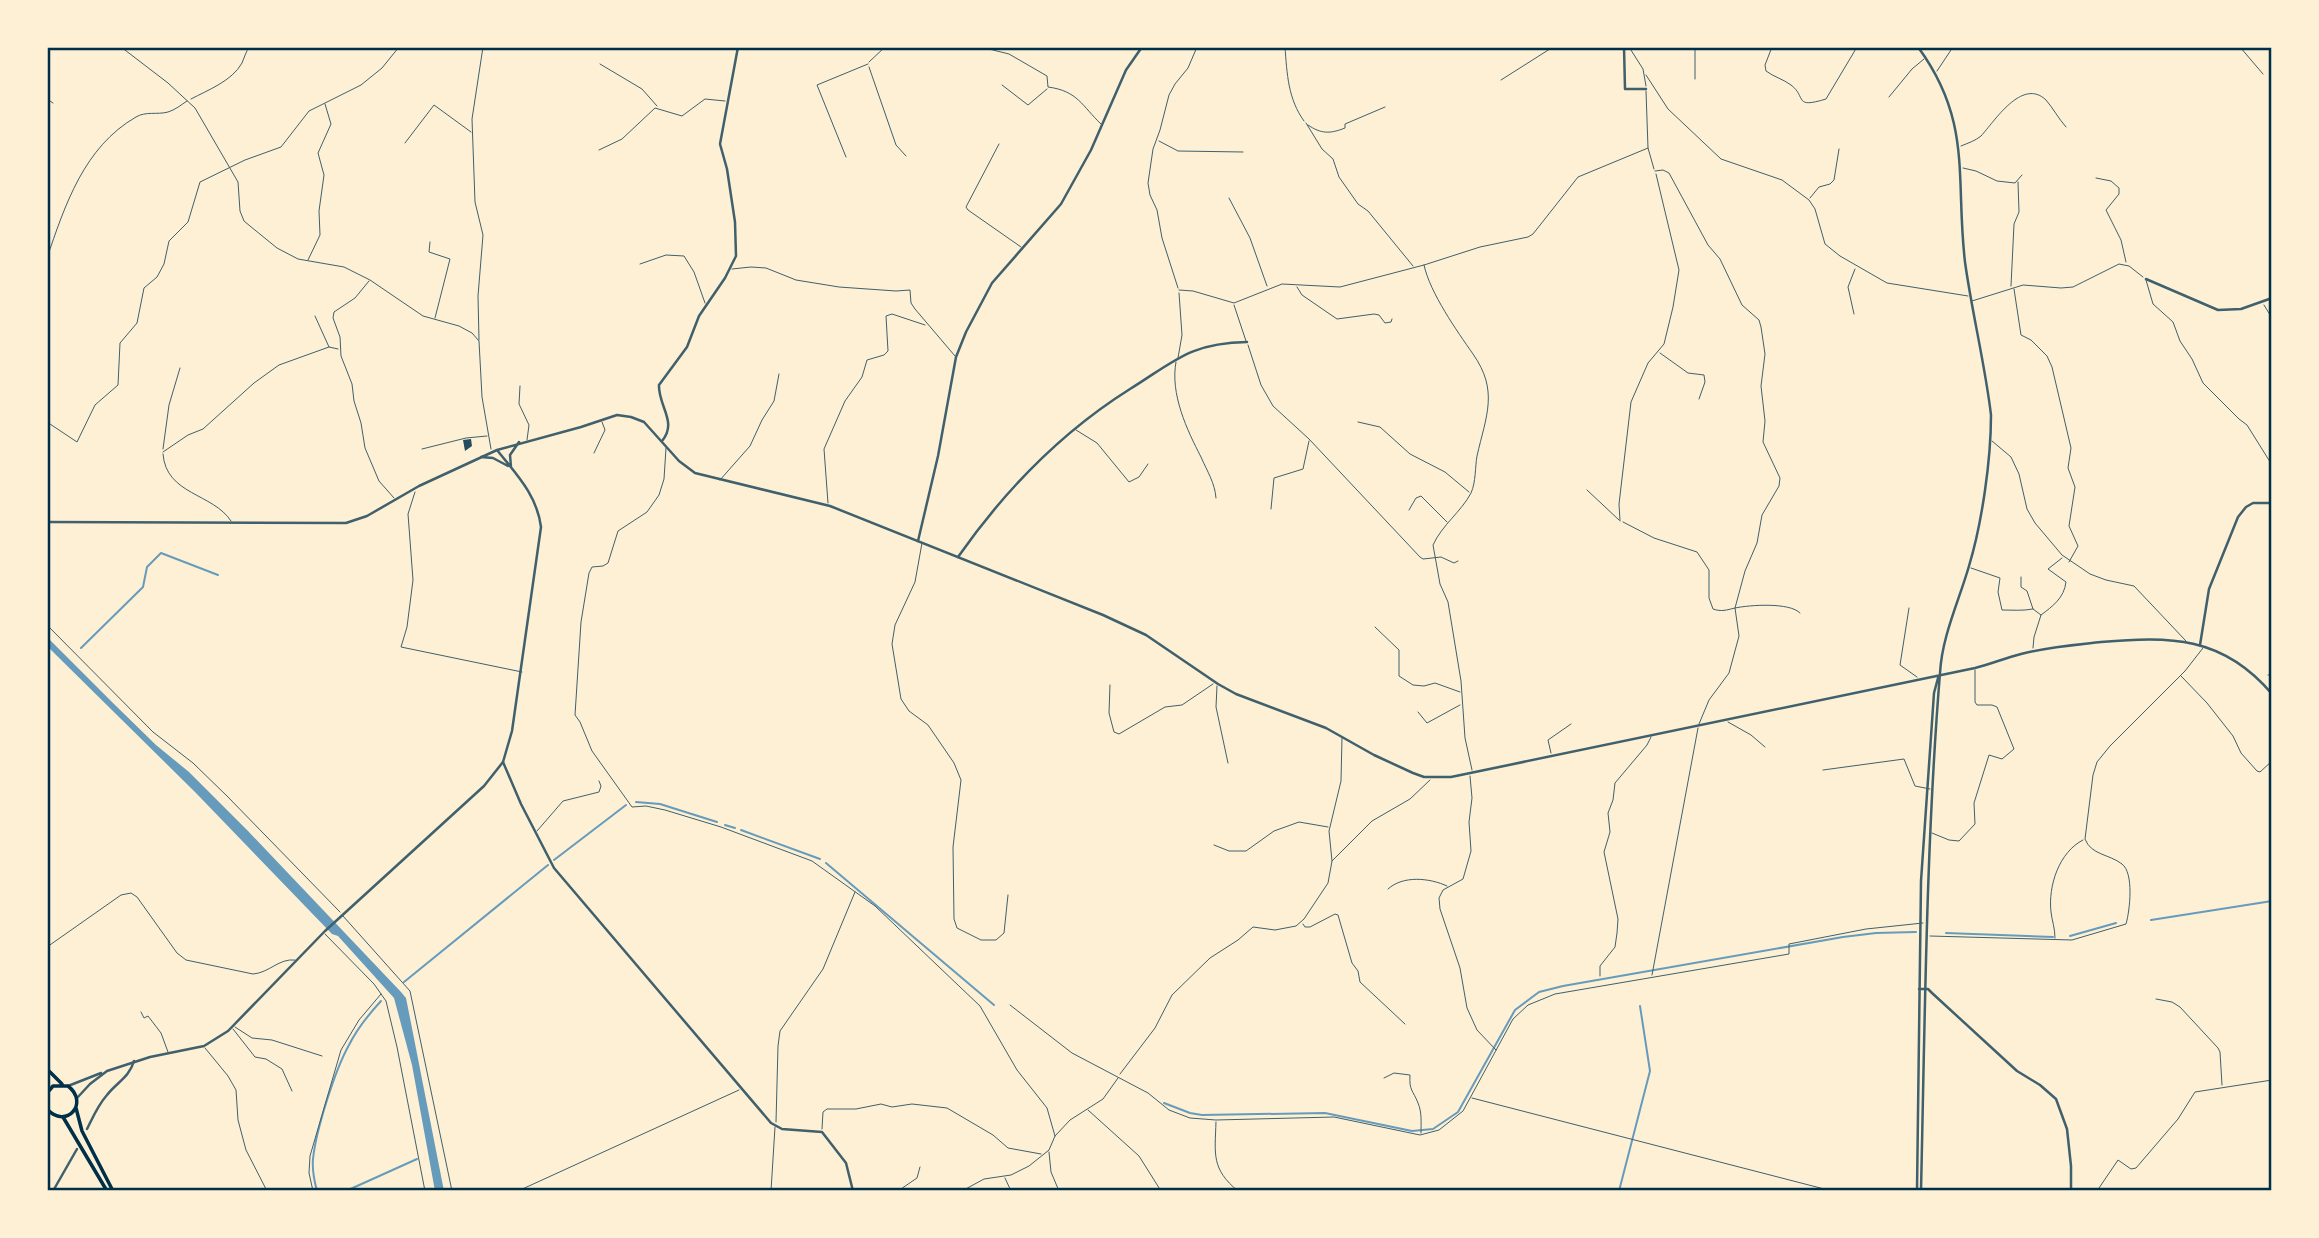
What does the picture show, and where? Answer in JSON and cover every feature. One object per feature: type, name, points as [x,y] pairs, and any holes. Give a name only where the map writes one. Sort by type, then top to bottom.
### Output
[{"type":"main road","points":[[47,1069],[77,1098],[76,1108],[82,1131],[113,1191]]},
{"type":"main road","points":[[47,1093],[53,1086],[66,1086]]},
{"type":"main road","points":[[47,1110],[53,1115],[64,1117],[76,1108]]},
{"type":"main road","points":[[64,1117],[107,1191]]},
{"type":"street","points":[[662,441],[668,432],[669,421],[659,393],[659,385],[687,346],[699,316],[730,270],[736,256],[736,234],[727,169],[720,144],[738,47]]},
{"type":"street","points":[[920,542],[956,357],[972,320],[992,283],[1061,204],[1102,125],[1126,70],[1142,47]]},
{"type":"street","points":[[1624,47],[1625,89],[1646,89]]},
{"type":"street","points":[[1918,47],[1935,72],[1952,112],[1959,147],[1965,258],[1988,393],[1990,440],[1977,532],[1934,693],[1920,924],[1919,1191]]},
{"type":"street","points":[[2146,279],[2218,310],[2241,309],[2272,299]]},
{"type":"street","points":[[958,557],[1009,490],[1099,408],[1178,356],[1211,346],[1247,342]]},
{"type":"street","points":[[47,522],[346,523],[367,516],[479,457],[519,442],[617,415],[636,418],[648,426],[687,469],[720,480],[828,505],[1134,628],[1236,694],[1326,728],[1394,765],[1431,778],[1471,773],[1975,668],[2034,650],[2125,640],[2186,641],[2202,645],[2243,667],[2272,694]]},
{"type":"street","points":[[511,467],[511,451],[519,442]]},
{"type":"street","points":[[66,1086],[134,1061],[204,1046],[232,1027],[325,932],[484,786],[503,762],[515,720],[541,527],[540,515],[531,494],[497,450]]},
{"type":"street","points":[[479,457],[493,458],[511,467]]},
{"type":"street","points":[[2202,645],[2209,589],[2238,517],[2246,506],[2253,503],[2272,503]]},
{"type":"street","points":[[1921,989],[1939,675]]},
{"type":"street","points":[[503,762],[554,868],[775,1126],[822,1132],[846,1163],[853,1191]]},
{"type":"street","points":[[1921,989],[1932,993],[2017,1071],[2056,1099],[2067,1129],[2071,1191]]},
{"type":"street","points":[[87,1129],[99,1106],[109,1092],[126,1077],[134,1061]]},
{"type":"street","points":[[77,1098],[107,1071]]},
{"type":"street","points":[[47,1118],[53,1115]]},
{"type":"street","points":[[53,1191],[76,1149]]},
{"type":"lane","points":[[121,47],[195,108],[238,182],[239,206],[244,221],[278,248],[307,262],[344,267],[370,280],[417,313],[466,329],[479,341]]},
{"type":"lane","points":[[47,258],[72,188],[83,170],[108,141],[140,114],[166,113],[209,91],[233,74],[242,63],[248,47]]},
{"type":"lane","points":[[47,422],[77,442],[95,405],[116,388],[119,381],[120,343],[137,323],[144,288],[157,277],[164,264],[170,241],[188,222],[200,182],[277,149],[309,111],[353,90],[382,68],[399,47]]},
{"type":"lane","points":[[483,47],[473,103],[473,133],[475,202],[483,235],[478,296],[482,397],[492,452]]},
{"type":"lane","points":[[846,157],[817,85],[868,64],[885,47]]},
{"type":"lane","points":[[981,47],[1009,54],[1039,71],[1047,76],[1048,87]]},
{"type":"lane","points":[[1197,47],[1188,68],[1169,95],[1150,166],[1148,191],[1157,210],[1162,238],[1179,290],[1182,335],[1175,377],[1182,414],[1186,428],[1213,480],[1216,498]]},
{"type":"lane","points":[[1285,47],[1290,92],[1296,110],[1322,149],[1333,159],[1339,177],[1358,204],[1368,211],[1414,268]]},
{"type":"lane","points":[[1501,80],[1553,47]]},
{"type":"lane","points":[[1561,47],[1600,47]]},
{"type":"lane","points":[[1629,47],[1668,108],[1721,159],[1776,177],[1809,200],[1815,209],[1825,244],[1857,267],[1887,283],[1970,296]]},
{"type":"lane","points":[[1695,47],[1695,79]]},
{"type":"lane","points":[[1772,47],[1765,65],[1766,71],[1794,88],[1805,103],[1826,99],[1857,47]]},
{"type":"lane","points":[[1935,72],[1953,47]]},
{"type":"lane","points":[[2240,47],[2263,74]]},
{"type":"lane","points":[[1889,97],[1925,58]]},
{"type":"lane","points":[[600,64],[642,89],[658,108],[682,116],[705,99],[727,101]]},
{"type":"lane","points":[[868,64],[896,145],[906,156]]},
{"type":"lane","points":[[1620,521],[1619,504],[1631,402],[1648,363],[1667,334],[1679,270],[1648,148],[1645,74]]},
{"type":"lane","points":[[1002,85],[1028,106],[1048,87]]},
{"type":"lane","points":[[1048,87],[1066,91],[1076,97],[1102,125]]},
{"type":"lane","points":[[1959,147],[1977,139],[2011,102],[2020,97],[2036,95],[2045,99],[2066,127]]},
{"type":"lane","points":[[47,99],[53,103]]},
{"type":"lane","points":[[307,262],[320,235],[319,211],[324,175],[318,153],[331,124],[325,104]]},
{"type":"lane","points":[[405,143],[434,105],[473,133]]},
{"type":"lane","points":[[1306,123],[1319,132],[1331,132],[1345,128],[1345,124],[1384,107]]},
{"type":"lane","points":[[598,150],[622,139],[650,111],[658,108]]},
{"type":"lane","points":[[1157,140],[1178,151],[1243,152]]},
{"type":"lane","points":[[999,144],[966,207],[1023,248]]},
{"type":"lane","points":[[1179,290],[1193,291],[1234,303],[1282,284],[1340,287],[1480,247],[1528,237],[1578,177],[1648,148]]},
{"type":"lane","points":[[1809,200],[1819,187],[1834,180],[1839,149]]},
{"type":"lane","points":[[1961,167],[1997,181],[2018,181]]},
{"type":"lane","points":[[1652,975],[1699,724],[1709,700],[1729,673],[1739,636],[1735,608],[1745,571],[1757,543],[1762,515],[1780,482],[1763,442],[1765,421],[1761,386],[1765,354],[1762,327],[1755,315],[1742,304],[1720,259],[1703,237],[1670,173],[1663,170],[1655,172]]},
{"type":"lane","points":[[2022,175],[2018,181],[2019,212],[2014,224],[2012,288],[2021,335],[2031,340],[2050,361],[2066,422],[2072,453],[2068,459],[2068,468],[2075,487],[2069,526],[2078,546],[2069,562]]},
{"type":"lane","points":[[2096,178],[2112,181],[2119,188],[2119,194],[2106,210],[2121,240],[2126,264]]},
{"type":"lane","points":[[1230,198],[1253,245],[1268,288]]},
{"type":"lane","points":[[430,242],[430,253],[450,259],[434,320]]},
{"type":"lane","points":[[640,264],[666,255],[684,256],[694,272],[705,305]]},
{"type":"lane","points":[[1971,301],[2030,285],[2068,288],[2113,266],[2126,264],[2146,279],[2153,303],[2174,322],[2180,341],[2203,383],[2247,425],[2272,465]]},
{"type":"lane","points":[[1424,265],[1428,279],[1447,316],[1484,370],[1488,383],[1487,421],[1471,493],[1434,541],[1440,584],[1448,602],[1462,693],[1472,798],[1469,822],[1471,851],[1463,879],[1440,894],[1440,909],[1460,968],[1467,1007],[1477,1030],[1496,1050]]},
{"type":"lane","points":[[1854,314],[1848,287],[1857,267]]},
{"type":"lane","points":[[730,270],[766,268],[782,272],[796,280],[839,287],[910,290],[911,303],[956,357]]},
{"type":"lane","points":[[370,280],[355,298],[332,314],[370,461],[379,481],[395,500]]},
{"type":"lane","points":[[1296,284],[1302,295],[1337,319],[1374,314],[1379,315],[1385,323],[1392,320]]},
{"type":"lane","points":[[1234,303],[1266,397],[1284,419],[1309,439],[1420,557],[1444,558],[1449,563],[1458,561]]},
{"type":"lane","points":[[2262,303],[2272,318]]},
{"type":"lane","points":[[828,505],[824,449],[845,401],[862,377],[867,359],[884,355],[888,351],[886,316],[892,314],[927,325]]},
{"type":"lane","points":[[315,316],[329,347]]},
{"type":"lane","points":[[163,452],[188,435],[203,429],[278,365],[329,347],[340,350]]},
{"type":"lane","points":[[1658,351],[1688,373],[1704,375],[1705,382],[1699,399]]},
{"type":"lane","points":[[180,368],[169,405],[164,465],[168,474],[225,513],[232,523]]},
{"type":"lane","points":[[720,480],[750,446],[774,401],[779,374]]},
{"type":"lane","points":[[520,386],[519,408],[529,425],[527,440]]},
{"type":"lane","points":[[594,453],[605,429],[602,420]]},
{"type":"lane","points":[[1358,422],[1380,427],[1410,454],[1445,471],[1471,493]]},
{"type":"lane","points":[[1074,429],[1097,443],[1129,482],[1139,477],[1147,464]]},
{"type":"lane","points":[[422,449],[467,438],[489,436]]},
{"type":"lane","points":[[1271,509],[1275,478],[1303,468],[1309,439]]},
{"type":"lane","points":[[1990,440],[2011,457],[2019,474],[2027,509],[2035,523],[2064,557],[2073,565],[2106,580],[2134,586],[2186,641]]},
{"type":"lane","points":[[666,446],[664,479],[656,501],[640,517],[618,531],[608,563],[592,566],[589,572],[581,622],[575,715],[592,751],[632,807],[646,806],[665,810],[798,855],[826,869],[894,923],[975,1000],[1020,1075],[1047,1108],[1055,1136]]},
{"type":"lane","points":[[416,488],[408,514],[414,574],[407,626],[401,647],[522,672]]},
{"type":"lane","points":[[1587,491],[1620,521],[1654,538],[1697,552],[1709,570],[1710,604],[1717,611],[1789,606],[1800,613]]},
{"type":"lane","points":[[1409,510],[1416,498],[1421,496],[1448,524]]},
{"type":"lane","points":[[920,542],[915,582],[895,625],[892,644],[901,699],[909,711],[928,725],[954,763],[961,780],[953,847],[954,919],[957,928],[981,940],[996,940],[1004,933],[1008,895]]},
{"type":"lane","points":[[2034,650],[2034,638],[2042,615],[2059,600],[2066,582],[2048,569],[2064,557]]},
{"type":"lane","points":[[1969,568],[2000,578],[1998,593],[2001,610],[2033,610],[2042,615]]},
{"type":"lane","points":[[2021,577],[2021,587],[2027,591],[2033,610]]},
{"type":"lane","points":[[1909,608],[1900,665],[1919,679]]},
{"type":"lane","points":[[47,625],[153,732],[193,763],[227,796],[343,915],[410,990],[452,1191]]},
{"type":"lane","points":[[1375,628],[1399,650],[1399,676],[1413,685],[1435,683],[1462,693]]},
{"type":"lane","points":[[1920,935],[2079,939],[2126,924],[2130,912],[2128,871],[2122,864],[2090,848],[2085,839],[2093,775],[2097,762],[2109,746],[2180,676],[2202,645]]},
{"type":"lane","points":[[1930,832],[1959,841],[1975,824],[1974,803],[1989,755],[2001,759],[2014,749],[1997,707],[1977,705],[1975,702],[1975,668]]},
{"type":"lane","points":[[2268,675],[2272,674]]},
{"type":"lane","points":[[2180,676],[2207,703],[2257,771],[2260,772],[2272,761]]},
{"type":"lane","points":[[1110,685],[1109,718],[1114,732],[1119,734],[1165,708],[1182,705],[1216,683]]},
{"type":"lane","points":[[1216,683],[1216,706],[1228,763]]},
{"type":"lane","points":[[1418,712],[1427,723],[1462,704]]},
{"type":"lane","points":[[1723,719],[1751,735],[1765,747]]},
{"type":"lane","points":[[1551,755],[1548,740],[1571,724]]},
{"type":"lane","points":[[1600,976],[1600,966],[1615,947],[1618,933],[1618,919],[1604,852],[1610,832],[1608,813],[1615,783],[1647,746],[1652,734]]},
{"type":"lane","points":[[962,1191],[984,1179],[1024,1169],[1049,1150],[1055,1136],[1074,1116],[1107,1094],[1159,1020],[1169,999],[1210,958],[1253,927],[1281,929],[1302,922],[1328,883],[1332,862],[1330,828],[1342,773],[1342,736]]},
{"type":"lane","points":[[1824,770],[1904,759],[1915,786],[1933,789]]},
{"type":"lane","points":[[1332,862],[1372,821],[1409,799],[1431,778]]},
{"type":"lane","points":[[536,833],[563,801],[599,792],[599,781]]},
{"type":"lane","points":[[1214,845],[1229,851],[1246,851],[1274,831],[1299,822],[1330,828]]},
{"type":"lane","points":[[2055,940],[2051,911],[2053,880],[2069,850],[2085,839]]},
{"type":"lane","points":[[1388,889],[1396,883],[1425,880],[1449,887]]},
{"type":"lane","points":[[771,1191],[780,1031],[823,969],[855,892]]},
{"type":"lane","points":[[47,947],[128,893],[137,897],[177,953],[186,960],[253,974],[264,973],[286,960],[297,960]]},
{"type":"lane","points":[[1302,922],[1306,927],[1310,927],[1335,914],[1338,915],[1360,982],[1405,1024]]},
{"type":"lane","points":[[1010,1005],[1072,1053],[1119,1076],[1154,1097],[1169,1110],[1190,1118],[1216,1120],[1334,1117],[1421,1134],[1431,1133],[1448,1124],[1463,1111],[1513,1019],[1535,1001],[1555,994],[1652,975],[1789,954],[1788,945],[1866,929],[1926,924]]},
{"type":"lane","points":[[325,932],[382,993],[397,1047],[425,1191]]},
{"type":"lane","points":[[313,1191],[309,1173],[310,1156],[339,1057],[359,1020],[382,993]]},
{"type":"lane","points":[[2156,999],[2172,1002],[2180,1007],[2218,1048],[2222,1087]]},
{"type":"lane","points":[[141,1012],[144,1018],[148,1016],[160,1032],[169,1054]]},
{"type":"lane","points":[[232,1027],[252,1038],[272,1040],[322,1056]]},
{"type":"lane","points":[[232,1027],[255,1057],[266,1059],[282,1069],[292,1091]]},
{"type":"lane","points":[[204,1046],[236,1090],[239,1102],[238,1120],[246,1150],[267,1191]]},
{"type":"lane","points":[[1384,1077],[1394,1073],[1410,1075],[1410,1090],[1417,1098],[1420,1110],[1421,1134]]},
{"type":"lane","points":[[2097,1191],[2118,1160],[2132,1169],[2136,1168],[2178,1119],[2195,1092],[2272,1080]]},
{"type":"lane","points":[[518,1191],[741,1089]]},
{"type":"lane","points":[[1471,1098],[1832,1191]]},
{"type":"lane","points":[[822,1132],[823,1112],[827,1109],[856,1109],[878,1104],[892,1107],[920,1105],[950,1110],[993,1135],[1010,1149],[1043,1155]]},
{"type":"lane","points":[[1088,1109],[1139,1156],[1161,1191]]},
{"type":"lane","points":[[1216,1120],[1217,1167],[1238,1191]]},
{"type":"lane","points":[[1049,1150],[1051,1172],[1059,1191]]},
{"type":"lane","points":[[898,1191],[917,1178],[920,1167]]},
{"type":"lane","points":[[1004,1176],[1011,1191]]},
{"type":"water","points":[[47,637],[248,831],[406,998],[444,1191],[435,1191],[412,1065],[394,998],[338,936],[332,934],[195,792],[47,646]]},
{"type":"building","points":[[471,439],[472,446],[465,451],[463,440]]},
{"type":"waterway","points":[[81,648],[143,587],[147,567],[161,553],[218,575]]},
{"type":"waterway","points":[[636,802],[660,804],[717,822]]},
{"type":"waterway","points":[[554,860],[626,805]]},
{"type":"waterway","points":[[725,825],[735,828]]},
{"type":"waterway","points":[[741,830],[820,859]]},
{"type":"waterway","points":[[826,863],[994,1005]]},
{"type":"waterway","points":[[404,982],[548,865]]},
{"type":"waterway","points":[[2151,920],[2272,901]]},
{"type":"waterway","points":[[2070,936],[2116,923]]},
{"type":"waterway","points":[[1164,1103],[1202,1115],[1325,1113],[1412,1131],[1433,1129],[1458,1112],[1515,1010],[1539,992],[1843,937],[1916,932]]},
{"type":"waterway","points":[[1946,933],[2053,937]]},
{"type":"waterway","points":[[317,1191],[313,1159],[332,1084],[352,1039],[381,1001]]},
{"type":"waterway","points":[[1619,1191],[1650,1071],[1640,1006]]},
{"type":"waterway","points":[[346,1191],[417,1159]]}]
